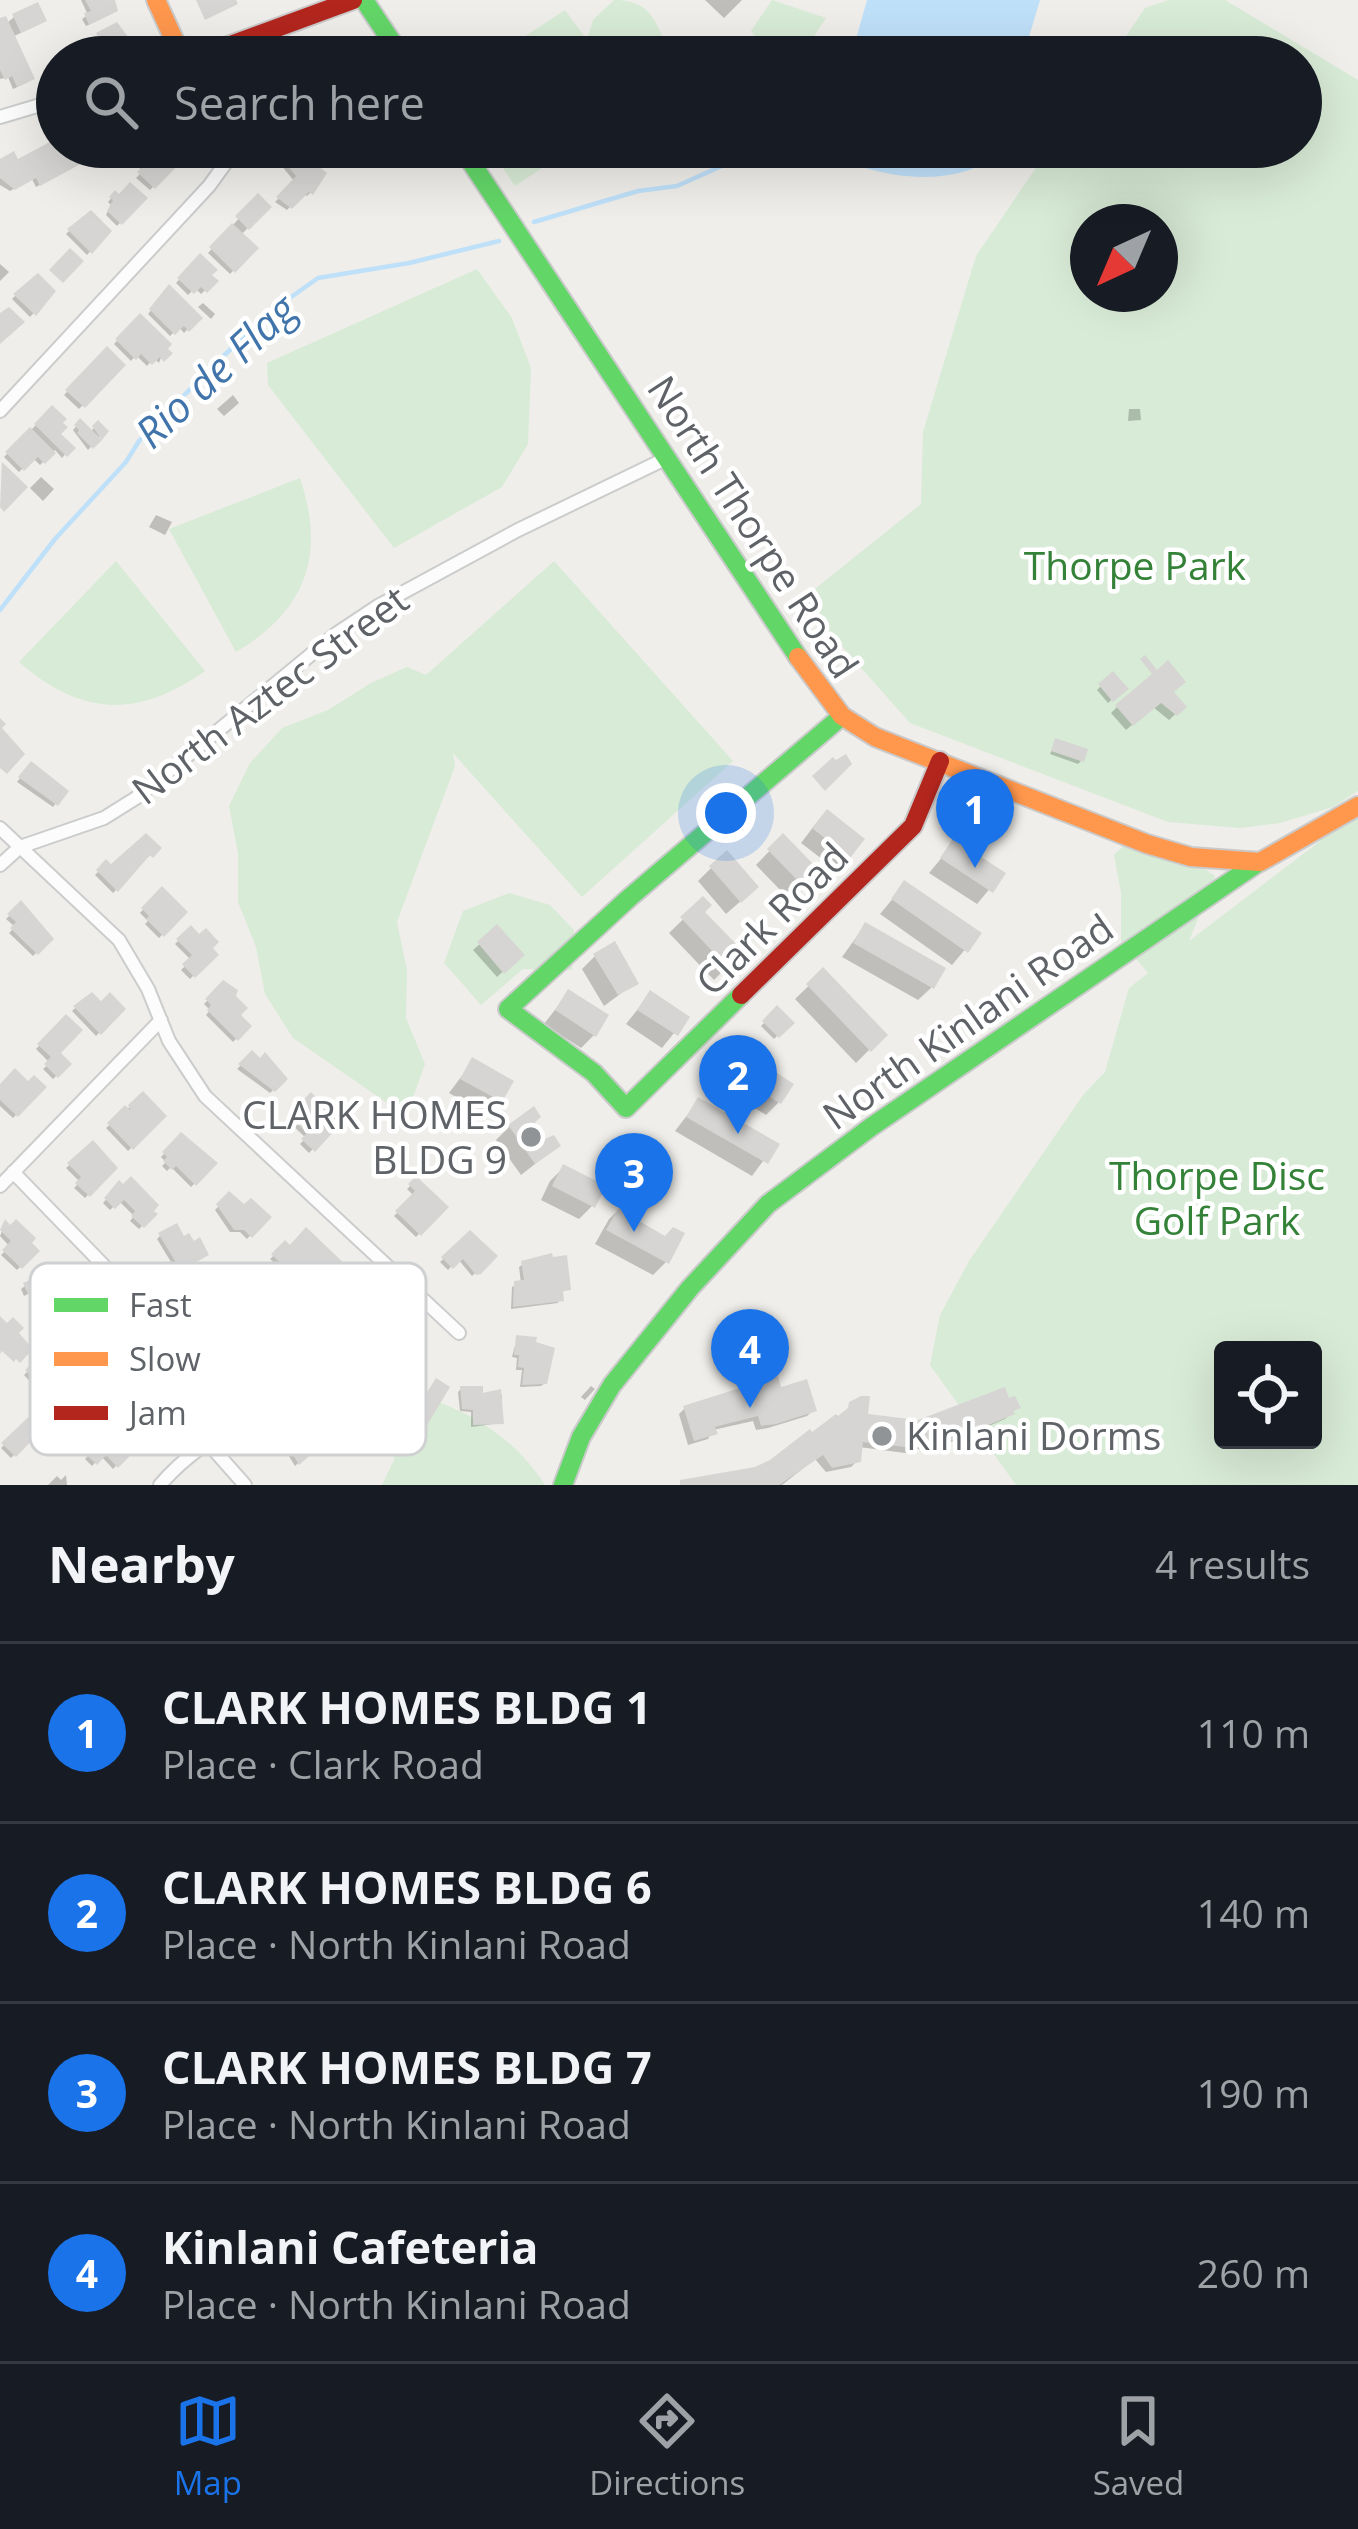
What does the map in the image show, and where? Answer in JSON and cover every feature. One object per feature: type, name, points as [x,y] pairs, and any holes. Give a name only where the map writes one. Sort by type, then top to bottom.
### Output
[{"type":"street","points":[[156,0],[172,36]]},
{"type":"street","points":[[255,36],[353,0]]},
{"type":"street","points":[[364,0],[388,36]]},
{"type":"street","points":[[0,118],[36,107]]},
{"type":"street","points":[[0,411],[209,186],[219,168]]},
{"type":"street","name":"North Thorpe Road","points":[[475,168],[808,674],[842,716],[875,737],[1148,844],[1191,856],[1260,862]]},
{"type":"street","name":"North Aztec Street","points":[[0,865],[20,847],[104,818],[136,797],[336,634],[389,599],[669,457]]},
{"type":"street","name":"Clark Road","points":[[842,716],[629,898],[508,1009],[594,1073],[626,1108],[914,826],[940,761]]},
{"type":"street","points":[[1260,862],[1358,806]]},
{"type":"street","points":[[0,828],[118,940],[169,1041],[205,1096],[380,1263]]},
{"type":"street","name":"North Kinlani Road","points":[[563,1485],[581,1437],[612,1384],[690,1288],[768,1204],[871,1127],[1260,862]]},
{"type":"street","points":[[0,1186],[161,1020]]},
{"type":"street","points":[[13,1172],[101,1263]]},
{"type":"street","points":[[426,1305],[459,1333]]},
{"type":"street","points":[[160,1485],[191,1455]]},
{"type":"street","points":[[218,1455],[244,1485]]},
{"type":"green space","points":[[614,0],[628,1],[646,10],[662,36],[588,36],[593,20]]},
{"type":"green space","points":[[772,0],[826,18],[814,36],[755,36],[751,31]]},
{"type":"green space","name":"Thorpe Park","points":[[1169,0],[1225,0],[1285,36],[1126,36],[1145,8]]},
{"type":"green space","points":[[565,10],[584,36],[525,36]]},
{"type":"green space","name":"Thorpe Park","points":[[1322,58],[1358,80],[1358,791],[1333,807],[1280,823],[1240,828],[1168,822],[910,723],[801,600],[921,504],[923,432],[976,256],[1036,168],[1322,168]]},
{"type":"green space","points":[[503,168],[542,168],[515,186]]},
{"type":"green space","points":[[477,269],[512,318],[531,368],[528,444],[502,487],[394,548],[268,385],[267,363]]},
{"type":"green space","points":[[300,478],[311,532],[304,578],[279,618],[236,652],[169,529]]},
{"type":"green space","points":[[116,561],[205,671],[156,697],[110,705],[65,693],[19,662]]},
{"type":"green space","points":[[554,561],[733,761],[582,897],[453,753],[455,766],[397,922],[407,970],[406,1018],[425,1064],[406,1116],[293,1038],[265,994],[256,947],[238,902],[238,853],[229,806],[250,763],[282,728],[328,710],[407,667],[426,675]]},
{"type":"green space","name":"Thorpe Disc Golf Park","points":[[1358,812],[1358,1485],[1016,1485],[930,1365],[940,1315],[969,1261],[1083,1095],[1105,1072],[1129,988],[1148,973],[1121,941],[1121,893],[1114,855],[1139,831],[1171,845],[1215,876],[1189,941]]},
{"type":"green space","points":[[509,893],[550,905],[574,930],[572,970],[523,969],[481,1005],[444,963],[463,911]]},
{"type":"green space","points":[[426,1398],[491,1429],[521,1454],[545,1485],[382,1485],[394,1455],[426,1455]]},
{"type":"water","points":[[867,0],[1040,0],[1029,36],[857,36]]},
{"type":"water","points":[[865,168],[973,168],[933,177]]},
{"type":"building","points":[[85,0],[115,0],[118,11],[89,25],[84,13],[91,11]]},
{"type":"building","points":[[196,0],[236,0],[238,4],[205,20]]},
{"type":"building","points":[[38,2],[47,21],[21,33],[12,14]]},
{"type":"building","points":[[6,16],[35,79],[17,87],[12,76],[5,80],[0,70],[0,18]]},
{"type":"building","points":[[117,22],[127,36],[98,36]]},
{"type":"building","points":[[36,149],[36,168],[73,168],[40,186],[36,178],[15,190],[0,178],[0,159],[14,151],[18,159]]},
{"type":"building","points":[[142,168],[175,168],[155,189],[137,172]]},
{"type":"building","points":[[289,168],[321,168],[327,173],[313,195],[309,192],[292,209],[276,197],[296,176]]},
{"type":"building","points":[[130,182],[148,198],[122,225],[107,211],[113,200],[109,197]]},
{"type":"building","points":[[258,193],[272,207],[249,230],[235,216]]},
{"type":"building","points":[[91,210],[112,231],[92,254],[67,229]]},
{"type":"building","points":[[232,223],[259,248],[235,273],[209,247]]},
{"type":"building","points":[[70,248],[84,261],[63,283],[49,270]]},
{"type":"building","points":[[200,253],[218,270],[212,275],[219,281],[207,293],[201,287],[194,294],[177,278]]},
{"type":"building","points":[[38,273],[56,291],[36,316],[13,294]]},
{"type":"building","points":[[169,284],[203,318],[189,332],[184,326],[175,335],[149,309]]},
{"type":"building","points":[[9,307],[25,322],[0,344],[0,313]]},
{"type":"building","points":[[140,313],[172,344],[168,349],[173,353],[164,362],[160,357],[152,365],[141,354],[136,360],[115,339]]},
{"type":"building","points":[[107,346],[126,365],[85,408],[65,390]]},
{"type":"building","points":[[52,405],[67,419],[63,423],[68,427],[61,434],[76,448],[67,457],[34,424]]},
{"type":"building","points":[[80,418],[102,440],[93,449],[77,433],[74,425]]},
{"type":"building","points":[[98,420],[109,431],[102,440],[92,426]]},
{"type":"building","points":[[30,427],[56,453],[45,464],[38,457],[24,471],[5,452]]},
{"type":"building","points":[[2,462],[28,487],[4,512],[0,507]]},
{"type":"building","points":[[1145,655],[1157,670],[1168,660],[1186,682],[1174,692],[1187,707],[1177,716],[1161,703],[1133,726],[1115,705],[1152,674],[1140,659]]},
{"type":"building","points":[[1113,671],[1129,689],[1113,702],[1098,684]]},
{"type":"building","points":[[0,718],[6,724],[2,728],[25,754],[7,774],[0,768]]},
{"type":"building","points":[[1055,738],[1088,749],[1084,762],[1051,751]]},
{"type":"building","points":[[846,754],[852,764],[825,791],[812,776],[833,757]]},
{"type":"building","points":[[31,761],[69,791],[58,806],[18,777]]},
{"type":"building","points":[[827,809],[865,839],[850,858],[812,828]]},
{"type":"building","points":[[146,833],[162,848],[118,892],[96,870],[106,859],[111,864]]},
{"type":"building","points":[[783,833],[817,868],[801,884],[767,849]]},
{"type":"building","points":[[953,839],[1006,873],[993,893],[940,858]]},
{"type":"building","points":[[727,850],[759,887],[741,903],[709,866]]},
{"type":"building","points":[[904,880],[982,933],[968,953],[891,899]]},
{"type":"building","points":[[162,886],[188,912],[164,937],[141,908]]},
{"type":"building","points":[[703,896],[712,905],[705,912],[736,944],[742,938],[752,947],[729,969],[680,917]]},
{"type":"building","points":[[21,900],[54,939],[38,955],[10,928],[16,922],[7,914]]},
{"type":"building","points":[[865,922],[946,968],[934,989],[853,943]]},
{"type":"building","points":[[497,924],[525,955],[504,974],[477,942]]},
{"type":"building","points":[[191,925],[199,934],[206,928],[219,942],[213,948],[219,955],[195,978],[182,964],[192,955],[176,939]]},
{"type":"building","points":[[615,941],[639,984],[618,995],[593,954]]},
{"type":"building","points":[[823,967],[888,1035],[871,1052],[806,984]]},
{"type":"building","points":[[223,980],[238,990],[236,996],[248,1008],[241,1015],[252,1026],[238,1041],[207,1010],[211,1005],[205,999]]},
{"type":"building","points":[[568,989],[609,1015],[596,1037],[555,1010]]},
{"type":"building","points":[[650,990],[690,1017],[678,1036],[637,1010]]},
{"type":"building","points":[[92,992],[101,1001],[110,992],[126,1009],[101,1035],[73,1006]]},
{"type":"building","points":[[777,1005],[795,1023],[779,1038],[762,1021]]},
{"type":"building","points":[[66,1014],[83,1030],[61,1053],[72,1064],[58,1078],[44,1064],[51,1057],[37,1044]]},
{"type":"building","points":[[252,1050],[260,1058],[265,1052],[288,1079],[275,1092],[238,1064]]},
{"type":"building","points":[[741,1050],[794,1084],[781,1104],[728,1070]]},
{"type":"building","name":"CLARK HOMES BLDG 9","points":[[472,1057],[514,1081],[502,1102],[460,1079]]},
{"type":"building","points":[[15,1068],[28,1081],[34,1075],[47,1087],[18,1117],[0,1100],[0,1084]]},
{"type":"building","points":[[143,1091],[167,1116],[133,1150],[107,1123],[125,1105],[131,1111],[128,1105]]},
{"type":"building","points":[[311,1092],[328,1109],[333,1104],[347,1117],[315,1152],[301,1139],[307,1133],[288,1115]]},
{"type":"building","points":[[698,1097],[780,1144],[768,1164],[686,1117]]},
{"type":"building","name":"CLARK HOMES BLDG 9","points":[[534,1106],[541,1117],[535,1122],[545,1139],[554,1135],[561,1146],[535,1164],[508,1125]]},
{"type":"building","points":[[181,1132],[218,1163],[196,1186],[176,1166],[172,1170],[163,1161],[167,1157],[162,1152]]},
{"type":"building","points":[[93,1140],[118,1168],[90,1197],[75,1183],[81,1177],[67,1163]]},
{"type":"building","points":[[563,1164],[606,1186],[595,1208],[552,1186]]},
{"type":"building","points":[[131,1176],[159,1205],[154,1211],[158,1214],[144,1228],[131,1216],[135,1211],[124,1200],[115,1209],[104,1198],[119,1180],[123,1184]]},
{"type":"building","points":[[416,1176],[449,1207],[421,1236],[395,1211],[415,1191],[408,1184]]},
{"type":"building","points":[[229,1191],[244,1204],[251,1198],[272,1217],[252,1238],[244,1230],[234,1230],[216,1204]]},
{"type":"building","points":[[622,1202],[633,1208],[629,1215],[665,1236],[673,1227],[685,1233],[669,1264],[606,1230]]},
{"type":"building","points":[[5,1219],[10,1225],[16,1219],[36,1238],[32,1243],[40,1251],[22,1269],[2,1250],[11,1241],[0,1230]]},
{"type":"building","points":[[177,1223],[184,1236],[189,1233],[194,1241],[200,1237],[209,1255],[194,1263],[176,1263],[158,1233]]},
{"type":"building","points":[[306,1227],[344,1263],[280,1263],[271,1254],[285,1240],[290,1245]]},
{"type":"building","points":[[470,1230],[498,1256],[476,1275],[463,1259],[453,1269],[441,1257]]},
{"type":"building","points":[[552,1253],[553,1257],[567,1255],[571,1290],[563,1291],[564,1301],[513,1307],[514,1281],[524,1280],[521,1261]]},
{"type":"building","points":[[0,1316],[7,1323],[13,1317],[24,1328],[19,1333],[30,1352],[20,1363],[0,1354]]},
{"type":"building","points":[[516,1335],[537,1337],[536,1342],[555,1348],[547,1384],[522,1385],[524,1368],[518,1367],[519,1355],[514,1355]]},
{"type":"building","points":[[778,1376],[781,1387],[807,1379],[817,1411],[761,1426],[758,1416],[715,1427],[718,1434],[694,1441],[683,1406]]},
{"type":"building","points":[[436,1378],[450,1387],[426,1427],[426,1394]]},
{"type":"building","points":[[460,1386],[483,1386],[483,1393],[501,1389],[504,1424],[473,1425],[473,1410],[462,1409]]},
{"type":"building","name":"Kinlani Dorms","points":[[1005,1387],[1021,1408],[1015,1414],[943,1444],[941,1440],[914,1448],[863,1442],[861,1462],[832,1468],[823,1455],[779,1485],[680,1485],[680,1480],[770,1460],[861,1396],[870,1396],[868,1414],[918,1420]]},
{"type":"building","points":[[30,1416],[30,1442],[16,1457],[1,1443]]},
{"type":"building","points":[[87,1455],[106,1455],[97,1465]]},
{"type":"building","points":[[106,1455],[131,1455],[118,1468]]},
{"type":"waterway","name":"Rio de Flag","points":[[534,222],[638,191],[677,186],[717,168]]},
{"type":"waterway","name":"Rio de Flag","points":[[0,610],[139,441],[277,307],[318,278],[499,241]]},
{"type":"traffic: fast","points":[[364,0],[388,36]]},
{"type":"traffic: fast","points":[[475,168],[798,657]]},
{"type":"traffic: fast","points":[[741,995],[626,1108],[594,1073],[508,1009],[629,898],[842,716]]},
{"type":"traffic: fast","points":[[563,1485],[581,1437],[612,1385],[690,1288],[768,1204],[871,1127],[1259,862]]},
{"type":"traffic: slow","points":[[156,0],[172,36]]},
{"type":"traffic: slow","points":[[798,657],[842,716],[875,737],[1191,857],[1260,862],[1358,806]]},
{"type":"traffic: jam","points":[[255,36],[353,0]]},
{"type":"traffic: jam","points":[[741,995],[913,826],[940,761]]},
{"type":"place","name":"CLARK HOMES BLDG 1","points":[[975,868]]},
{"type":"place","name":"CLARK HOMES BLDG 6","points":[[738,1134]]},
{"type":"place","name":"CLARK HOMES BLDG 9","points":[[531,1137]]},
{"type":"place","name":"CLARK HOMES BLDG 7","points":[[634,1232]]},
{"type":"place","name":"Kinlani Cafeteria","points":[[750,1408]]},
{"type":"place","name":"Kinlani Dorms","points":[[882,1436]]}]
